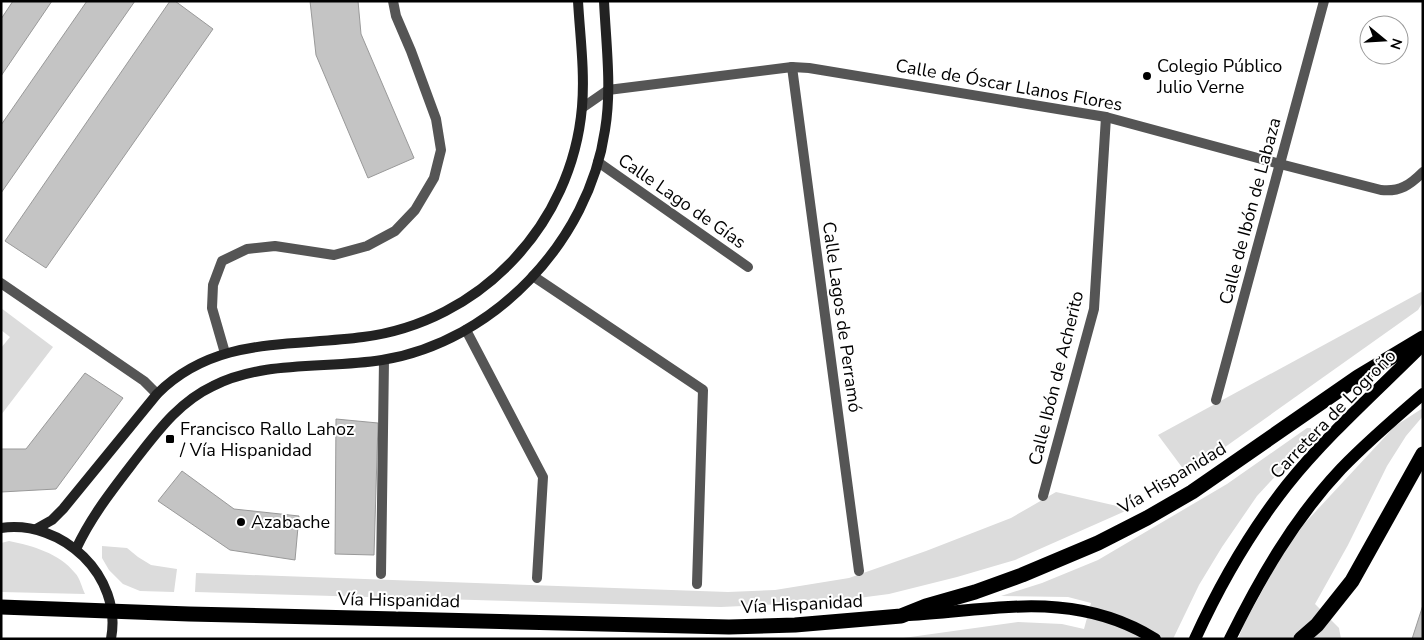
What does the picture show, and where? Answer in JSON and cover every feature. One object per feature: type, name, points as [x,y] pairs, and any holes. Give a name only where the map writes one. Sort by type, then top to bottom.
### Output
[{"type":"highway","name":"Vía Hispanidad","points":[[1,607],[729,626],[795,625],[901,616],[1022,575],[1098,543],[1148,518],[1198,487],[1358,377],[1423,338]]},
{"type":"highway","points":[[1301,639],[1317,625],[1352,581],[1423,454]]},
{"type":"main road","name":"Carretera de Logroño","points":[[1195,639],[1215,596],[1249,538],[1287,485],[1320,448],[1423,345]]},
{"type":"main road","points":[[1230,639],[1252,595],[1279,550],[1310,507],[1341,470],[1423,394]]},
{"type":"main road","points":[[901,616],[1000,607],[1034,606],[1086,611],[1115,619],[1155,639]]},
{"type":"street","points":[[226,353],[212,308],[213,285],[222,261],[247,249],[275,246],[334,255],[367,246],[395,231],[415,210],[434,178],[441,150],[436,119],[412,51],[396,16],[393,1]]},
{"type":"street","points":[[36,529],[52,520],[63,509],[157,394],[190,368],[226,353],[261,345],[362,337],[405,328],[444,313],[480,291],[498,276],[530,241],[556,202],[570,166],[582,108],[578,1]]},
{"type":"street","points":[[76,549],[99,507],[158,431],[186,402],[199,394],[230,378],[248,374],[285,368],[355,364],[409,354],[466,330],[500,306],[534,276],[572,225],[588,191],[598,162],[605,131],[608,90],[604,1]]},
{"type":"street","name":"Calle de Ibón de Labaza","points":[[1216,400],[1324,1]]},
{"type":"street","name":"Calle de Óscar Llanos Flores","points":[[582,108],[608,90],[792,67],[809,68],[1106,117],[1280,164],[1390,191],[1405,188],[1423,172]]},
{"type":"street","name":"Calle Lagos de Perramó","points":[[792,67],[859,571]]},
{"type":"street","name":"Calle Ibón de Acherito","points":[[1043,496],[1094,309],[1106,117]]},
{"type":"street","name":"Calle Lago de Gías","points":[[598,162],[748,267]]},
{"type":"street","points":[[534,276],[703,390],[697,584]]},
{"type":"street","points":[[1,283],[144,381],[157,394]]},
{"type":"street","points":[[466,330],[543,477],[537,578]]},
{"type":"street","points":[[381,574],[384,360]]},
{"type":"street","points":[[1,528],[36,529],[55,536],[76,549],[92,565],[104,586],[111,610],[111,639]]},
{"type":"shaded area","points":[[1423,291],[1423,302],[1418,310],[1187,474],[1158,435]]},
{"type":"shaded area","points":[[1,308],[53,347],[1,415],[1,348],[10,337],[1,330]]},
{"type":"shaded area","points":[[1423,408],[1423,416],[1406,436],[1387,466],[1348,545],[1315,604],[1339,628],[1341,639],[1238,639],[1244,624],[1280,558],[1304,524],[1395,426]]},
{"type":"shaded area","points":[[1307,428],[1311,428],[1311,433],[1257,496],[1222,547],[1199,585],[1173,639],[896,639],[1018,622],[1062,624],[1084,629],[1091,603],[1068,597],[1001,596],[1042,583],[1098,560],[1227,484]]},
{"type":"shaded area","points":[[1056,492],[1130,509],[1015,560],[889,594],[828,602],[721,607],[195,592],[196,573],[728,592],[775,590],[849,578],[1011,518]]},
{"type":"shaded area","points":[[9,541],[45,551],[61,560],[77,575],[85,594],[1,592],[1,543]]},
{"type":"shaded area","points":[[102,546],[127,548],[151,565],[177,569],[174,592],[140,591],[123,584],[109,570],[102,558]]},
{"type":"building","points":[[13,1],[52,1],[1,76],[1,19]]},
{"type":"building","points":[[87,1],[135,1],[1,193],[1,125]]},
{"type":"building","points":[[170,1],[175,1],[213,29],[46,268],[5,241]]},
{"type":"building","points":[[310,1],[358,1],[361,34],[414,158],[368,178],[316,55]]},
{"type":"building","points":[[85,373],[123,398],[56,489],[1,492],[1,449],[26,449]]},
{"type":"building","points":[[336,419],[378,423],[374,555],[335,554]]},
{"type":"building","points":[[182,471],[234,509],[299,516],[295,560],[230,550],[158,501]]},
{"type":"building","points":[[1423,605],[1423,639],[1412,639]]},
{"type":"place","name":"Colegio Público Julio Verne","points":[[1147,76]]},
{"type":"place","name":"Francisco Rallo Lahoz / Vía Hispanidad","points":[[170,439]]},
{"type":"place","name":"Azabache","points":[[241,522]]}]
